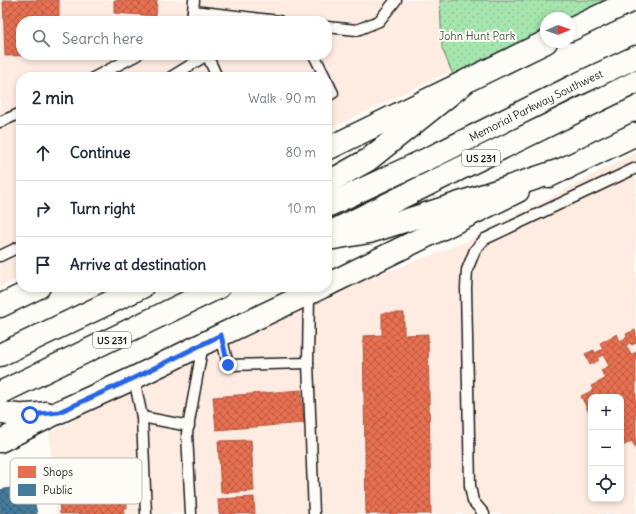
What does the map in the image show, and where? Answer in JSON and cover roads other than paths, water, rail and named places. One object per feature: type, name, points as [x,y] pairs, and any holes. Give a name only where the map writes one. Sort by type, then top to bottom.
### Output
[{"type":"main road","points":[[576,27],[633,0]]},
{"type":"main road","points":[[332,147],[540,45]]},
{"type":"main road","name":"Memorial Parkway Southwest","points":[[332,204],[440,153],[576,85],[636,57]]},
{"type":"main road","points":[[332,180],[368,160],[468,80]]},
{"type":"main road","name":"US 231","points":[[332,232],[636,82]]},
{"type":"main road","points":[[332,282],[636,134]]},
{"type":"main road","points":[[332,239],[376,230],[566,168]]},
{"type":"main road","points":[[0,306],[29,292]]},
{"type":"main road","points":[[0,355],[132,292]]},
{"type":"main road","name":"US 231","points":[[0,394],[209,292]]},
{"type":"main road","points":[[0,441],[311,292]]},
{"type":"main road","points":[[0,412],[11,415],[30,415],[59,412]]},
{"type":"lane","points":[[192,16],[194,0]]},
{"type":"lane","points":[[332,28],[357,30],[379,20],[396,0]]},
{"type":"lane","points":[[105,72],[127,60]]},
{"type":"lane","points":[[179,72],[199,60]]},
{"type":"lane","points":[[209,60],[215,72]]},
{"type":"lane","points":[[316,60],[322,72]]},
{"type":"lane","points":[[0,122],[16,115]]},
{"type":"lane","points":[[484,514],[473,501],[470,486],[466,288],[467,270],[475,250],[485,239],[636,168]]},
{"type":"lane","points":[[0,256],[16,248]]},
{"type":"lane","points":[[314,514],[308,363],[318,292]]},
{"type":"lane","points":[[212,340],[228,365],[308,363]]},
{"type":"lane","points":[[191,514],[188,433],[212,340]]},
{"type":"lane","points":[[134,378],[142,416],[146,514]]},
{"type":"lane","points":[[142,416],[189,426]]},
{"type":"park label","name":"John Hunt Park","points":[[477,36]]}]
